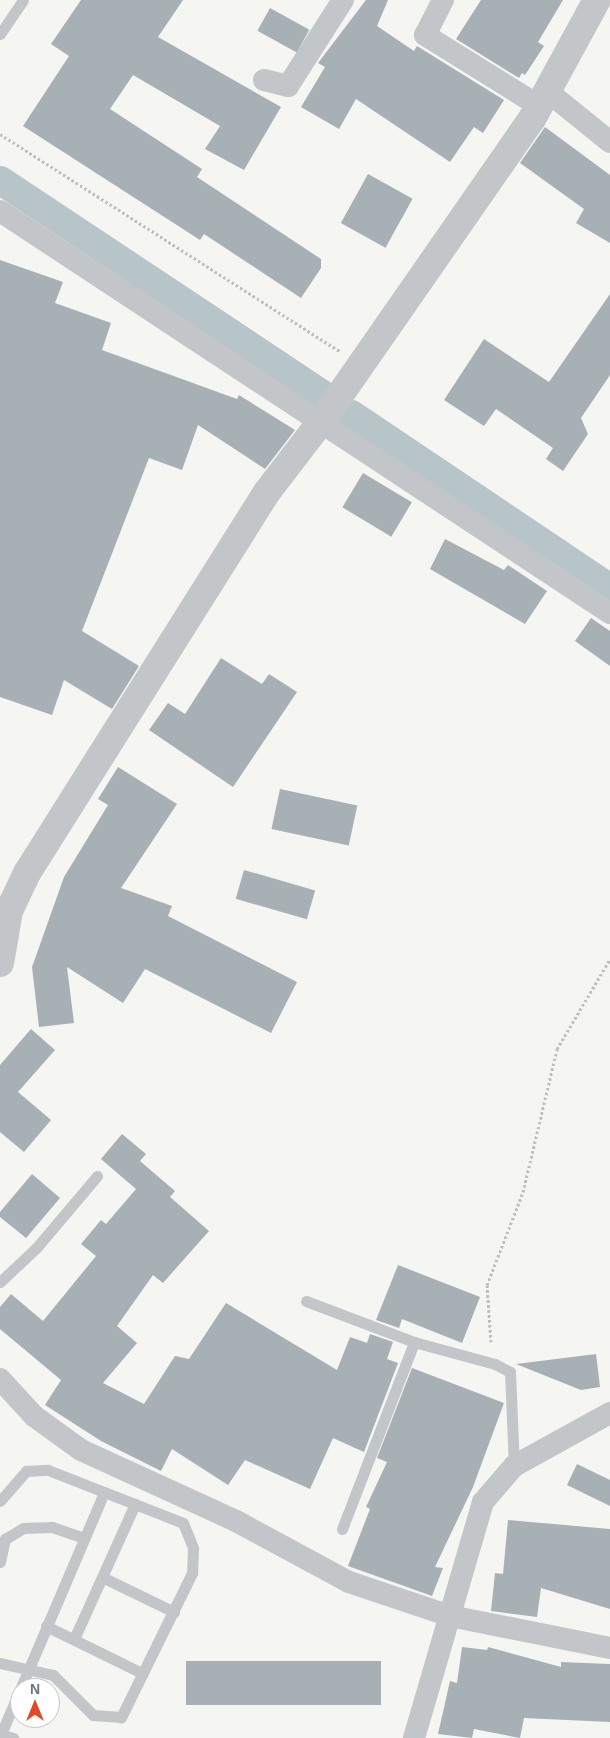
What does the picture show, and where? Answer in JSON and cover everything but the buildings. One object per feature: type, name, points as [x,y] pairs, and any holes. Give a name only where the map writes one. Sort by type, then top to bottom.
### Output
[{"type":"street","points":[[264,80],[288,86],[343,0]]},
{"type":"street","points":[[443,0],[425,35],[543,99],[610,142]]},
{"type":"street","points":[[0,963],[9,911],[27,873],[267,492],[322,420],[543,99],[597,0]]},
{"type":"street","points":[[0,211],[322,420],[610,613]]},
{"type":"street","points":[[0,1380],[34,1416],[81,1450],[236,1521],[349,1582],[450,1616],[610,1648]]},
{"type":"street","points":[[414,1738],[484,1502],[514,1466],[610,1413]]},
{"type":"lane","points":[[0,34],[24,0]]},
{"type":"lane","points":[[0,1282],[37,1247],[97,1176]]},
{"type":"lane","points":[[306,1301],[414,1342],[495,1364],[510,1372],[514,1466]]},
{"type":"lane","points":[[342,1529],[414,1342]]},
{"type":"lane","points":[[0,1501],[26,1471],[48,1470],[183,1523],[193,1548],[192,1573],[121,1716],[93,1715],[53,1675],[0,1663]]},
{"type":"lane","points":[[13,1738],[0,1734],[104,1492]]},
{"type":"lane","points":[[74,1639],[104,1578],[135,1504]]},
{"type":"lane","points":[[0,1562],[5,1539],[23,1528],[52,1527],[84,1538]]},
{"type":"lane","points":[[104,1578],[174,1612]]},
{"type":"lane","points":[[46,1626],[142,1673]]},
{"type":"path","points":[[0,134],[360,365]]},
{"type":"path","points":[[495,1364],[488,1329],[487,1285],[523,1192],[557,1049],[610,959]]},
{"type":"waterway","points":[[0,180],[324,395]]},
{"type":"waterway","points":[[351,414],[610,588]]}]
